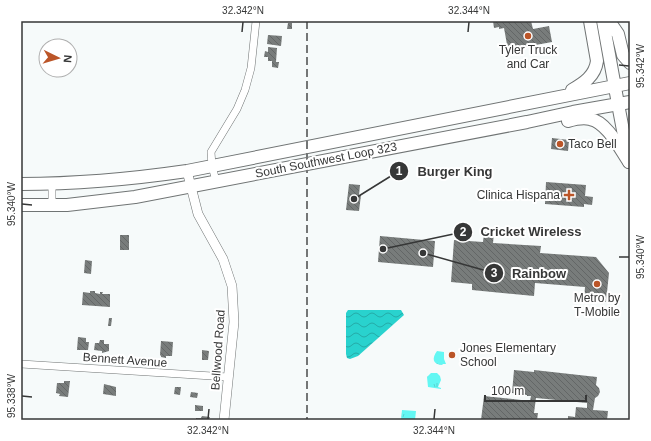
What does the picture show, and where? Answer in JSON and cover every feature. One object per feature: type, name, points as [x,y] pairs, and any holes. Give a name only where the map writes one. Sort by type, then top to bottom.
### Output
[{"type":"main road","points":[[564,95],[587,81],[596,67],[597,61],[590,21]]},
{"type":"main road","points":[[603,21],[614,86],[624,103],[630,164]]},
{"type":"main road","points":[[609,21],[618,34],[623,55],[630,63]]},
{"type":"main road","name":"South Southwest Loop 323","points":[[21,184],[52,184],[124,179],[212,166],[630,83]]},
{"type":"main road","name":"South Southwest Loop 323","points":[[21,205],[67,205],[135,197],[624,103]]},
{"type":"main road","points":[[527,122],[544,125],[576,119],[592,119],[608,131],[630,164]]},
{"type":"street","points":[[216,181],[210,157],[213,148],[237,109],[248,79],[253,56],[256,21]]},
{"type":"street","name":"Bellwood Road","points":[[187,170],[198,214],[223,259],[232,286],[234,312],[224,420]]},
{"type":"street","points":[[52,184],[52,205]]},
{"type":"street","name":"Bennett Avenue","points":[[21,364],[228,377]]},
{"type":"green space","points":[[437,351],[444,352],[446,364],[442,365],[435,362],[434,356]]},
{"type":"green space","points":[[431,373],[437,373],[440,376],[441,380],[438,387],[441,389],[428,387],[427,377]]},
{"type":"green space","points":[[402,410],[416,411],[415,420],[401,420]]},
{"type":"water","points":[[348,310],[401,310],[404,315],[358,356],[350,359],[347,358],[346,354],[346,313]]},
{"type":"building","name":"Tyler Truck and Car","points":[[493,21],[531,21],[533,29],[549,26],[552,42],[508,50],[504,28],[494,28]]},
{"type":"building","points":[[288,23],[292,23],[292,29],[287,29]]},
{"type":"building","points":[[268,35],[282,36],[281,46],[267,44]]},
{"type":"building","points":[[268,47],[277,48],[276,62],[279,62],[278,68],[272,67],[272,61],[268,61],[268,57],[264,57],[265,51],[268,52]]},
{"type":"building","name":"Taco Bell","points":[[552,138],[569,140],[568,151],[551,149]]},
{"type":"building","points":[[546,182],[586,185],[585,196],[593,197],[592,205],[584,204],[584,207],[545,204]]},
{"type":"building","points":[[349,184],[360,185],[359,195],[361,195],[359,211],[346,210]]},
{"type":"building","points":[[484,232],[494,233],[493,243],[541,246],[540,253],[596,257],[609,273],[606,302],[584,300],[585,287],[535,283],[534,296],[472,290],[472,284],[451,282],[454,240],[483,242]]},
{"type":"building","points":[[120,235],[129,235],[129,250],[120,250]]},
{"type":"building","points":[[380,236],[435,241],[433,267],[378,262]]},
{"type":"building","points":[[85,260],[92,261],[91,274],[84,273]]},
{"type":"building","points":[[90,291],[95,291],[95,293],[100,294],[100,292],[103,292],[102,294],[110,294],[110,307],[82,305],[83,292],[90,293]]},
{"type":"building","points":[[109,318],[112,318],[111,326],[108,326]]},
{"type":"building","points":[[78,337],[86,338],[86,342],[89,342],[88,350],[77,350]]},
{"type":"building","points":[[100,340],[104,340],[104,344],[109,344],[109,351],[102,353],[102,351],[94,350],[95,343],[99,343]]},
{"type":"building","points":[[161,341],[173,342],[172,356],[166,356],[166,358],[161,357]]},
{"type":"building","points":[[202,350],[209,351],[208,360],[202,360]]},
{"type":"building","points":[[514,370],[534,372],[534,370],[597,377],[596,385],[600,392],[595,398],[593,410],[608,411],[607,420],[568,420],[568,416],[575,417],[576,407],[587,408],[587,403],[536,398],[534,413],[538,413],[537,420],[481,420],[484,396],[530,401],[531,396],[512,393]]},
{"type":"building","points":[[64,381],[70,381],[68,397],[59,396],[60,394],[56,393],[57,383],[64,383]]},
{"type":"building","points":[[104,384],[116,387],[116,396],[103,394]]},
{"type":"building","points":[[175,387],[181,387],[180,395],[174,394]]},
{"type":"building","points":[[191,392],[198,393],[197,398],[190,397]]},
{"type":"building","points":[[195,405],[203,406],[203,411],[195,411]]},
{"type":"building","points":[[202,416],[210,417],[209,420],[196,420],[196,418],[201,418]]},
{"type":"railway","points":[[307,21],[307,420]]},
{"type":"place","name":"Tyler Truck and Car","points":[[528,36]]},
{"type":"place","name":"Taco Bell","points":[[560,144]]},
{"type":"place","name":"Clinica Hispana","points":[[569,195]]},
{"type":"place","name":"Burger King","points":[[354,199]]},
{"type":"place","name":"Cricket Wireless","points":[[383,249]]},
{"type":"place","name":"Rainbow","points":[[423,253]]},
{"type":"place","name":"Metro by T-Mobile","points":[[597,284]]},
{"type":"place","name":"Jones Elementary School","points":[[452,355]]}]
